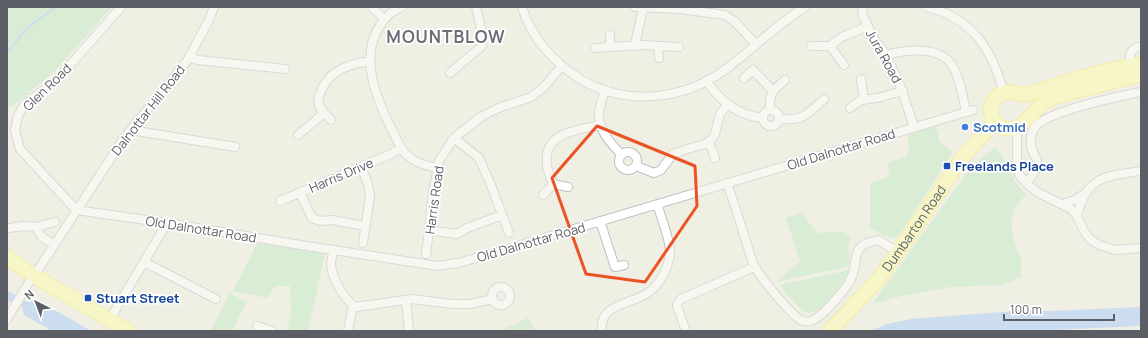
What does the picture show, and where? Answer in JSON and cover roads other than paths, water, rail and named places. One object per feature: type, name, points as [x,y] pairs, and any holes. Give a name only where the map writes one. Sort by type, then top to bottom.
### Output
[{"type":"main road","points":[[1137,70],[1096,86],[1050,100],[1039,106],[1021,124],[1007,129],[995,122],[991,115],[992,104],[995,98],[1004,93],[1011,92],[1026,94],[1089,75],[1137,70]]},
{"type":"main road","points":[[1018,94],[1024,99],[1028,113],[1021,124]]},
{"type":"main road","name":"Dumbarton Road","points":[[830,331],[866,294],[898,252],[962,158],[995,122]]},
{"type":"main road","points":[[7,257],[31,281],[110,319],[129,331]]},
{"type":"street","name":"Glen Road","points":[[76,210],[20,149],[15,130],[18,116],[24,105],[57,80],[121,7]]},
{"type":"street","name":"Dalnottar Hill Road","points":[[7,319],[76,210],[124,138],[189,57],[209,20],[214,7]]},
{"type":"street","points":[[372,7],[384,20]]},
{"type":"street","points":[[402,7],[385,17],[373,36],[370,61],[371,74],[383,110],[401,148],[406,155],[416,162],[437,168]]},
{"type":"street","points":[[450,74],[482,46],[483,36],[476,7]]},
{"type":"street","points":[[522,7],[525,19],[538,40],[561,67],[588,83],[605,90],[641,97],[662,96],[679,93],[706,81],[725,70],[790,16],[805,7]]},
{"type":"street","points":[[636,46],[640,19],[639,7],[680,8],[725,16],[734,21],[755,44]]},
{"type":"street","name":"Jura Road","points":[[862,7],[863,16],[874,39],[886,55],[903,91],[914,127]]},
{"type":"street","points":[[927,7],[940,8],[962,22],[974,32],[986,48],[998,72],[1004,93]]},
{"type":"street","points":[[811,46],[830,46],[842,37],[868,26]]},
{"type":"street","points":[[610,35],[610,47]]},
{"type":"street","points":[[595,48],[636,46],[679,47]]},
{"type":"street","points":[[658,46],[659,58]]},
{"type":"street","points":[[830,46],[844,65]]},
{"type":"street","points":[[1137,70],[1129,56],[1133,49],[1141,46]]},
{"type":"street","name":"Old Dalnottar Road","points":[[76,210],[438,266],[458,263],[970,111],[951,64],[939,54],[915,50],[900,51],[886,55]]},
{"type":"street","points":[[189,57],[198,60],[285,70]]},
{"type":"street","points":[[331,120],[324,113],[318,102],[319,93],[326,80],[334,73],[348,66],[370,61]]},
{"type":"street","name":"Harris Road","points":[[426,254],[437,168],[439,161],[454,138],[482,116],[500,107],[531,97],[544,86],[561,67]]},
{"type":"street","points":[[744,78],[753,70],[773,91]]},
{"type":"street","points":[[861,78],[864,100]]},
{"type":"street","points":[[770,110],[770,98],[773,91],[785,80]]},
{"type":"street","points":[[706,81],[718,96],[741,113],[762,118]]},
{"type":"street","points":[[605,90],[598,116],[601,125],[613,146],[622,154],[630,153],[637,159],[636,165],[631,170],[624,169],[620,164],[620,157],[622,154]]},
{"type":"street","points":[[850,108],[860,100],[877,98],[903,91]]},
{"type":"street","points":[[1026,183],[1035,173],[1039,164],[1038,159],[1030,145],[1031,135],[1036,126],[1049,118],[1064,112],[1100,101],[1141,92]]},
{"type":"street","points":[[779,119],[792,120],[801,118],[808,114],[824,99]]},
{"type":"street","points":[[636,165],[654,173],[661,170],[674,154],[709,142],[715,134],[720,114],[728,104]]},
{"type":"street","points":[[770,110],[778,113],[779,119],[775,126],[769,127],[764,124],[762,118],[764,113],[770,110]]},
{"type":"street","points":[[298,135],[324,113]]},
{"type":"street","points":[[1021,124],[1017,164],[1019,174],[1026,183],[1037,192],[1071,209],[1077,216],[1084,231],[1090,239],[1100,245],[1116,250],[1141,248]]},
{"type":"street","points":[[553,184],[547,167],[546,155],[549,147],[556,138],[564,133],[601,125]]},
{"type":"street","points":[[130,130],[235,147]]},
{"type":"street","points":[[454,138],[479,158],[509,233]]},
{"type":"street","points":[[709,142],[715,158]]},
{"type":"street","name":"Harris Drive","points":[[280,200],[361,167],[401,148]]},
{"type":"street","points":[[361,167],[368,184],[370,196],[363,243]]},
{"type":"street","points":[[1062,204],[1075,200],[1085,193],[1097,180],[1124,173],[1141,171]]},
{"type":"street","points":[[727,183],[754,267],[765,282],[801,320],[811,321],[820,315],[844,291],[851,279],[860,247],[866,242],[878,240],[898,252]]},
{"type":"street","points":[[553,184],[568,187]]},
{"type":"street","points":[[543,195],[553,184]]},
{"type":"street","points":[[300,193],[312,218],[320,221],[332,220],[365,226]]},
{"type":"street","points":[[1077,216],[1085,193]]},
{"type":"street","points":[[602,331],[601,326],[604,317],[610,309],[648,292],[659,283],[665,272],[670,252],[657,204]]},
{"type":"street","points":[[429,230],[457,234],[467,228],[502,215]]},
{"type":"street","points":[[600,221],[615,267],[624,265]]},
{"type":"street","points":[[9,228],[36,226],[55,222]]},
{"type":"street","points":[[110,319],[167,223]]},
{"type":"street","points":[[36,226],[41,236],[54,245]]},
{"type":"street","points":[[334,250],[331,264],[334,275],[344,296],[353,305],[359,306],[420,299],[452,304],[470,304],[493,299]]},
{"type":"street","points":[[144,262],[216,299]]},
{"type":"street","points":[[686,331],[677,306],[681,299],[754,267]]},
{"type":"street","points":[[406,300],[409,331]]},
{"type":"street","points":[[348,331],[353,305]]},
{"type":"street","points":[[257,326],[272,331]]},
{"type":"water","points":[[7,290],[27,302],[36,299],[91,331],[52,331],[24,315],[22,307],[10,301],[7,302]]},
{"type":"water","points":[[1141,307],[1141,326],[1031,331],[870,331],[887,324],[911,319],[1015,311]]},
{"type":"waterway","points":[[7,53],[27,28],[56,7]]},
{"type":"place","name":"Scotmid","points":[[965,127]]},
{"type":"place","name":"Freelands Place","points":[[947,166]]},
{"type":"place","name":"Stuart Street","points":[[88,298]]},
{"type":"district","name":"MOUNTBLOW","points":[[446,37]]}]
